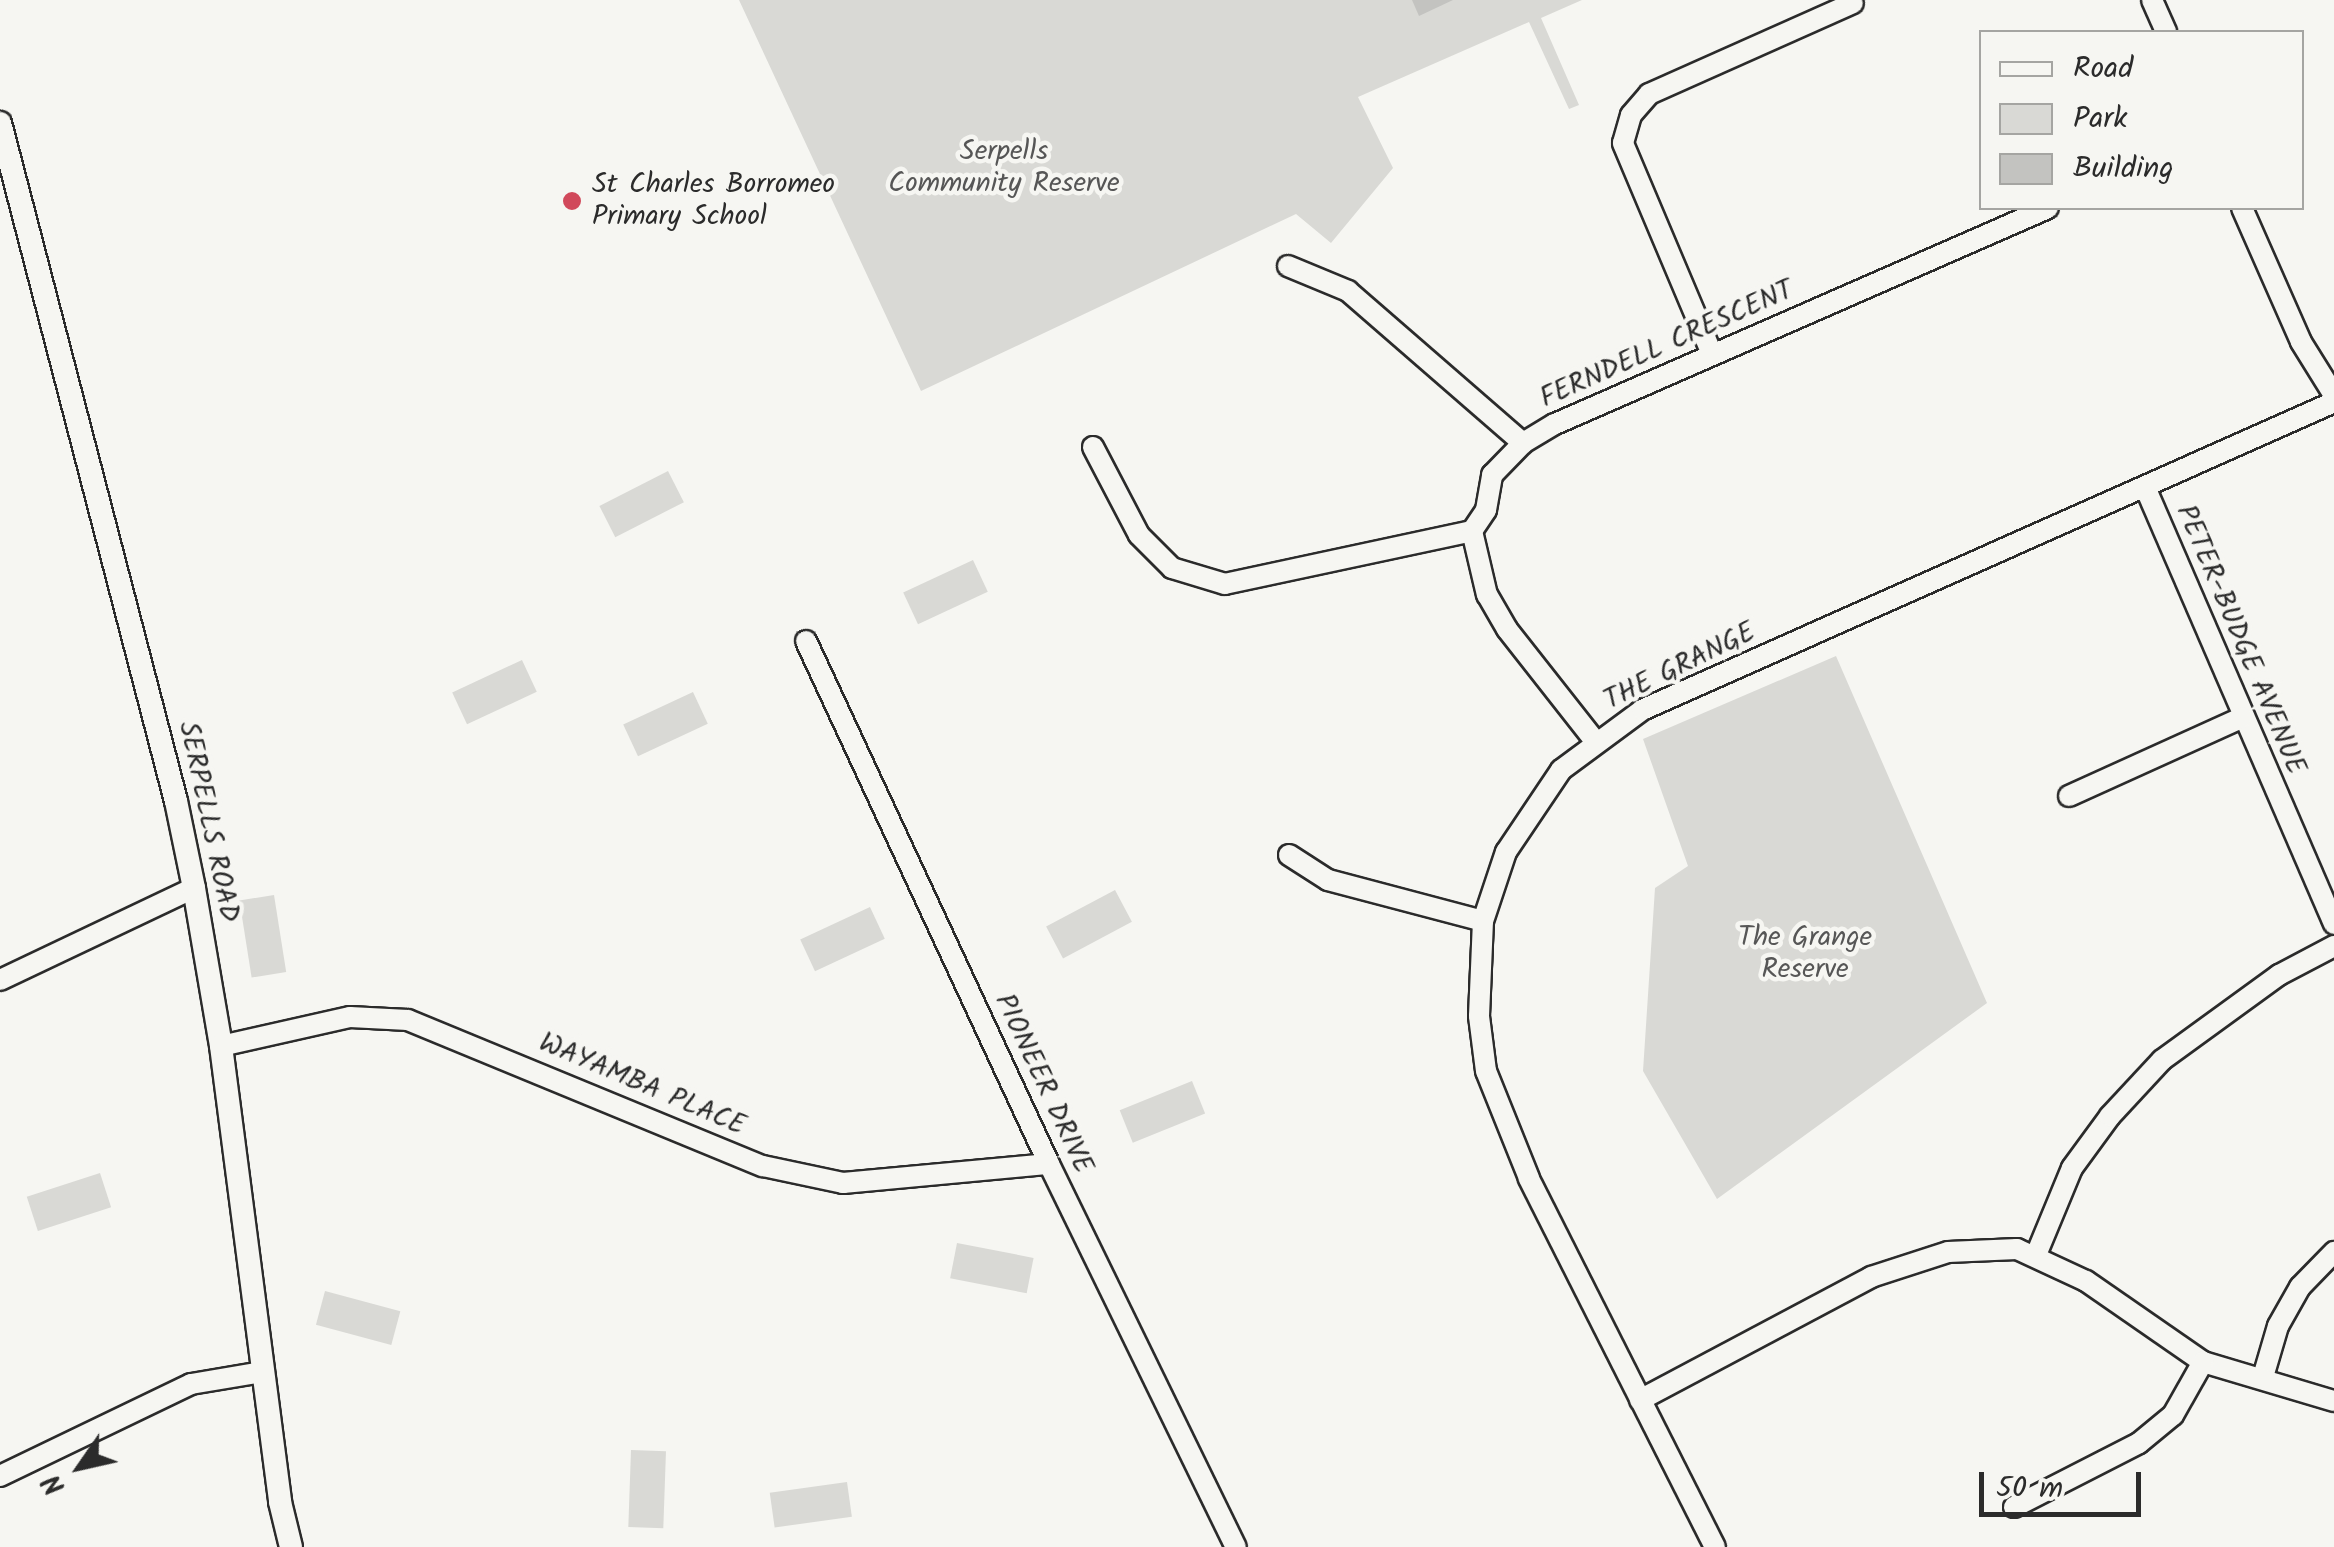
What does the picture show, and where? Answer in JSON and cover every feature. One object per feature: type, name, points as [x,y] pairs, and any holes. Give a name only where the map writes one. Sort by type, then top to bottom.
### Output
[{"type":"street","points":[[2152,0],[2165,30]]},
{"type":"street","points":[[1712,354],[1623,144],[1630,115],[1649,94],[1854,3]]},
{"type":"street","name":"SERPELLS ROAD","points":[[0,123],[176,801],[194,888],[221,1046],[280,1502],[291,1547]]},
{"type":"street","name":"FERNDELL CRESCENT","points":[[1472,531],[1486,510],[1492,475],[1523,442],[1712,354],[2043,210]]},
{"type":"street","points":[[2243,210],[2302,342],[2334,399]]},
{"type":"street","points":[[1288,266],[1348,291],[1523,442]]},
{"type":"street","name":"THE GRANGE","points":[[1715,1547],[1529,1178],[1486,1070],[1478,1016],[1483,921],[1506,852],[1561,770],[1595,741],[1642,710],[2334,399]]},
{"type":"street","points":[[1092,448],[1138,535],[1172,568],[1225,584],[1472,531],[1488,595],[1507,630],[1595,741]]},
{"type":"street","name":"PETER-BUDGE AVENUE","points":[[2144,487],[2334,924]]},
{"type":"street","name":"PIONEER DRIVE","points":[[806,642],[1049,1164],[1236,1547]]},
{"type":"street","points":[[2069,796],[2242,718]]},
{"type":"street","points":[[1289,855],[1328,880],[1483,921]]},
{"type":"street","points":[[0,980],[194,888]]},
{"type":"street","points":[[2036,1255],[2072,1168],[2110,1116],[2162,1060],[2279,975],[2334,946]]},
{"type":"street","name":"WAYAMBA PLACE","points":[[221,1046],[350,1017],[408,1020],[764,1166],[843,1183],[1049,1164]]},
{"type":"street","points":[[1640,1400],[1871,1277],[1948,1252],[2018,1250],[2086,1281],[2203,1362],[2334,1401]]},
{"type":"street","points":[[2263,1378],[2278,1326],[2300,1288],[2334,1252]]},
{"type":"street","points":[[2014,1507],[2139,1444],[2173,1415],[2203,1362]]},
{"type":"street","points":[[0,1476],[191,1384],[263,1372]]},
{"type":"green space","name":"Serpells Community Reserve","points":[[739,0],[1582,0],[1541,18],[1579,105],[1569,109],[1529,22],[1358,97],[1393,168],[1331,243],[1296,214],[921,391]]},
{"type":"green space","points":[[668,471],[684,502],[615,537],[599,506]]},
{"type":"green space","points":[[973,560],[988,592],[918,624],[903,593]]},
{"type":"green space","name":"The Grange Reserve","points":[[1836,656],[1987,1003],[1717,1199],[1643,1071],[1655,888],[1688,866],[1643,739]]},
{"type":"green space","points":[[522,660],[537,692],[467,724],[452,693]]},
{"type":"green space","points":[[693,692],[708,724],[638,756],[623,725]]},
{"type":"green space","points":[[1115,890],[1132,922],[1063,958],[1046,927]]},
{"type":"green space","points":[[274,895],[286,972],[252,978],[239,900]]},
{"type":"green space","points":[[870,907],[885,939],[815,971],[800,940]]},
{"type":"green space","points":[[1192,1081],[1205,1113],[1133,1143],[1120,1110]]},
{"type":"green space","points":[[100,1173],[111,1207],[38,1231],[27,1197]]},
{"type":"green space","points":[[957,1243],[1034,1258],[1027,1293],[950,1278]]},
{"type":"green space","points":[[325,1291],[400,1311],[391,1345],[316,1325]]},
{"type":"green space","points":[[631,1450],[666,1451],[663,1528],[628,1527]]},
{"type":"green space","points":[[847,1482],[852,1517],[775,1528],[770,1493]]},
{"type":"building","points":[[1412,0],[1453,0],[1419,16]]},
{"type":"place","name":"St Charles Borromeo Primary School","points":[[572,201]]}]
